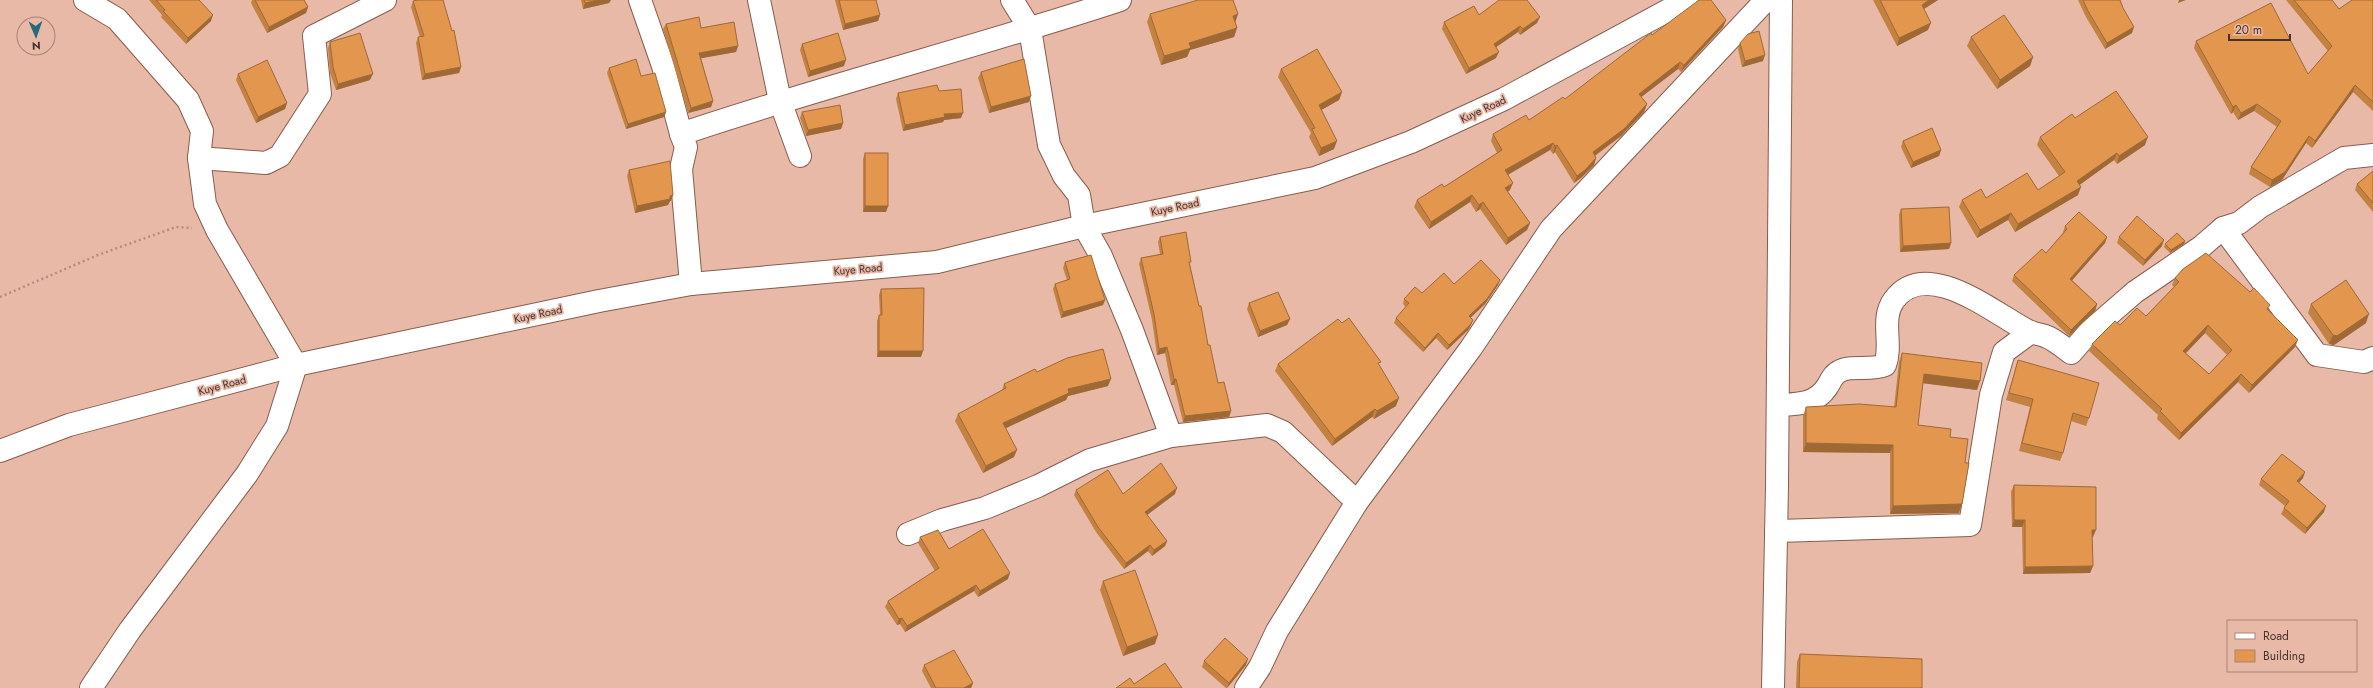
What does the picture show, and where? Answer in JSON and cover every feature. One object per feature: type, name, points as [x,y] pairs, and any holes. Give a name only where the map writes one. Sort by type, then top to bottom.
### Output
[{"type":"street","points":[[85,0],[117,19],[188,100],[202,131],[199,158],[205,204],[217,230],[296,365],[277,426],[247,474],[130,630],[91,688]]},
{"type":"street","points":[[199,158],[266,163],[280,156],[320,94],[314,36],[385,0]]},
{"type":"street","points":[[640,0],[663,66],[681,134],[686,147],[680,169],[691,284]]},
{"type":"street","points":[[759,0],[780,101],[800,156]]},
{"type":"street","points":[[1012,0],[1030,29],[1049,145],[1064,176],[1079,195],[1084,226],[1101,256],[1132,330],[1170,436]]},
{"type":"street","points":[[681,134],[780,101],[1030,29],[1120,0]]},
{"type":"street","name":"Kuye Road","points":[[0,452],[69,425],[296,365],[599,301],[691,284],[938,262],[1084,226],[1315,178],[1411,142],[1504,99],[1687,0]]},
{"type":"street","points":[[1246,688],[1260,667],[1277,631],[1357,502],[1471,348],[1551,229],[1766,0]]},
{"type":"street","points":[[1773,688],[1778,405],[1781,0]]},
{"type":"street","points":[[1778,405],[1807,403],[1818,398],[1834,375],[1842,369],[1876,369],[1885,365],[1888,356],[1887,314],[1894,300],[1907,289],[1924,284],[1958,290],[2031,332],[2046,336],[2070,353],[2090,331],[2136,292],[2201,247],[2223,228],[2239,222],[2260,207],[2344,158],[2373,155]]},
{"type":"street","points":[[2223,228],[2317,355],[2364,362],[2373,358]]},
{"type":"street","points":[[1776,532],[1970,525],[1991,395],[2004,352],[2031,332]]},
{"type":"street","points":[[908,534],[942,520],[986,508],[1038,486],[1090,460],[1170,436],[1267,425],[1283,432],[1357,502]]},
{"type":"path","points":[[0,297],[98,255],[176,227],[217,230]]},
{"type":"building","points":[[156,0],[199,0],[213,15],[188,38],[163,11],[165,10]]},
{"type":"building","points":[[255,0],[304,0],[308,7],[269,27]]},
{"type":"building","points":[[443,0],[452,31],[454,30],[461,67],[425,74],[418,37],[424,36],[413,1]]},
{"type":"building","points":[[584,0],[598,0],[585,3]]},
{"type":"building","points":[[839,0],[876,0],[880,15],[845,24]]},
{"type":"building","points":[[1198,0],[1233,0],[1238,14],[1233,16],[1237,28],[1189,43],[1191,48],[1164,56],[1150,14]]},
{"type":"building","points":[[1499,0],[1527,0],[1540,17],[1523,29],[1520,26],[1494,44],[1499,52],[1469,68],[1444,22],[1474,6],[1479,15]]},
{"type":"building","points":[[1699,0],[1711,0],[1726,20],[1684,65],[1680,62],[1639,94],[1647,104],[1624,129],[1593,152],[1596,158],[1585,170],[1577,176],[1557,145],[1555,146],[1553,143],[1505,170],[1513,183],[1505,188],[1530,223],[1508,238],[1483,202],[1479,205],[1472,195],[1431,222],[1417,200],[1442,184],[1444,187],[1502,150],[1493,134],[1526,115],[1529,120],[1563,97],[1565,99],[1651,33],[1652,35]]},
{"type":"building","points":[[1880,0],[1929,0],[1922,5],[1931,23],[1899,38]]},
{"type":"building","points":[[2083,0],[2120,0],[2134,27],[2107,43]]},
{"type":"building","points":[[2294,0],[2332,0],[2339,9],[2352,0],[2373,0],[2373,102],[2355,85],[2315,141],[2309,136],[2285,172],[2272,180],[2251,167],[2281,121],[2257,104],[2241,113],[2236,105],[2233,107],[2196,41],[2271,3],[2308,74],[2332,46]]},
{"type":"building","points":[[2004,15],[2033,57],[2000,80],[1971,37]]},
{"type":"building","points":[[699,17],[701,28],[734,22],[738,46],[699,53],[713,101],[691,108],[666,24]]},
{"type":"building","points":[[1759,31],[1765,55],[1745,61],[1740,43],[1748,34]]},
{"type":"building","points":[[360,33],[373,74],[338,84],[333,67],[330,42]]},
{"type":"building","points":[[838,33],[846,60],[810,71],[802,44]]},
{"type":"building","points":[[1317,49],[1342,92],[1319,105],[1337,141],[1321,148],[1312,129],[1315,128],[1281,69]]},
{"type":"building","points":[[636,59],[641,76],[655,73],[666,112],[628,124],[609,68]]},
{"type":"building","points":[[1024,59],[1031,96],[991,107],[981,72]]},
{"type":"building","points":[[267,60],[287,103],[258,117],[238,74]]},
{"type":"building","points":[[937,85],[939,91],[961,89],[963,113],[944,114],[945,117],[905,125],[898,93]]},
{"type":"building","points":[[2116,91],[2148,137],[2119,156],[2117,153],[2077,181],[2081,187],[2018,224],[2011,213],[1980,230],[1962,200],[1981,189],[1986,198],[2027,173],[2038,190],[2065,172],[2040,137],[2072,114],[2075,118]]},
{"type":"building","points":[[840,105],[843,123],[808,130],[802,112]]},
{"type":"building","points":[[1932,128],[1941,150],[1913,162],[1903,141]]},
{"type":"building","points":[[865,153],[888,153],[888,206],[865,206]]},
{"type":"building","points":[[670,161],[673,195],[670,196],[670,199],[637,206],[629,170]]},
{"type":"building","points":[[2373,171],[2373,203],[2357,184]]},
{"type":"building","points":[[1949,207],[1951,243],[1903,246],[1901,209]]},
{"type":"building","points":[[2079,212],[2107,237],[2070,279],[2097,304],[2071,330],[2014,275],[2042,249],[2046,253],[2067,229],[2065,226]]},
{"type":"building","points":[[2137,216],[2164,240],[2145,260],[2119,237]]},
{"type":"building","points":[[1186,232],[1191,262],[1189,262],[1199,306],[1201,306],[1208,345],[1210,345],[1218,383],[1224,382],[1231,411],[1185,416],[1176,379],[1174,379],[1167,347],[1159,349],[1154,314],[1141,258],[1163,254],[1160,237]]},
{"type":"building","points":[[2177,233],[2185,241],[2171,250],[2165,244]]},
{"type":"building","points":[[2206,253],[2250,292],[2254,288],[2270,305],[2267,309],[2298,340],[2252,385],[2241,374],[2181,433],[2160,411],[2162,409],[2092,344],[2115,321],[2120,325],[2137,308],[2146,316],[2179,282],[2175,278],[2183,269]],"holes":[[[2208,325],[2232,350],[2209,374],[2183,351]]]},
{"type":"building","points":[[1091,255],[1105,300],[1063,312],[1055,284],[1070,279],[1065,262]]},
{"type":"building","points":[[1481,260],[1500,280],[1487,299],[1469,316],[1473,320],[1470,325],[1449,345],[1438,333],[1425,348],[1396,318],[1409,303],[1404,299],[1415,287],[1422,293],[1444,273],[1454,284]]},
{"type":"building","points":[[2346,280],[2369,314],[2337,336],[2333,335],[2311,304]]},
{"type":"building","points":[[924,288],[923,351],[879,351],[879,315],[882,315],[881,289]]},
{"type":"building","points":[[1278,292],[1290,319],[1260,331],[1249,303]]},
{"type":"building","points":[[1349,318],[1381,362],[1378,363],[1399,398],[1377,411],[1375,409],[1335,439],[1278,364],[1338,319],[1342,323]]},
{"type":"building","points":[[1103,349],[1111,379],[1068,389],[1069,393],[1003,423],[1017,450],[986,466],[958,414],[1006,388],[1004,384],[1035,369],[1037,372],[1067,358]]},
{"type":"building","points":[[1902,353],[1982,363],[1980,381],[1924,374],[1918,425],[1951,429],[1950,437],[1968,439],[1965,463],[1969,463],[1962,504],[1893,506],[1893,445],[1806,443],[1806,407],[1859,404],[1896,407]]},
{"type":"building","points":[[2018,360],[2099,383],[2089,418],[2073,413],[2063,453],[2022,443],[2033,399],[2009,393]]},
{"type":"building","points":[[2282,454],[2305,472],[2297,481],[2326,506],[2307,528],[2284,508],[2289,501],[2261,479]]},
{"type":"building","points":[[1161,463],[1177,488],[1145,512],[1167,541],[1154,550],[1150,545],[1126,563],[1098,527],[1076,490],[1108,470],[1123,494]]},
{"type":"building","points":[[2014,485],[2096,487],[2096,530],[2092,530],[2093,566],[2025,567],[2025,520],[2014,520]]},
{"type":"building","points":[[983,529],[1010,573],[980,591],[976,585],[907,626],[902,618],[899,619],[888,601],[939,568],[920,537],[938,530],[949,549]]},
{"type":"building","points":[[1135,570],[1158,635],[1127,647],[1103,581]]},
{"type":"building","points":[[1225,638],[1248,659],[1229,683],[1204,661]]},
{"type":"building","points":[[954,650],[973,683],[964,688],[936,688],[924,665]]},
{"type":"building","points":[[1800,654],[1922,659],[1922,688],[1799,688]]},
{"type":"building","points":[[1165,663],[1182,688],[1116,688],[1130,678],[1134,684]]}]
